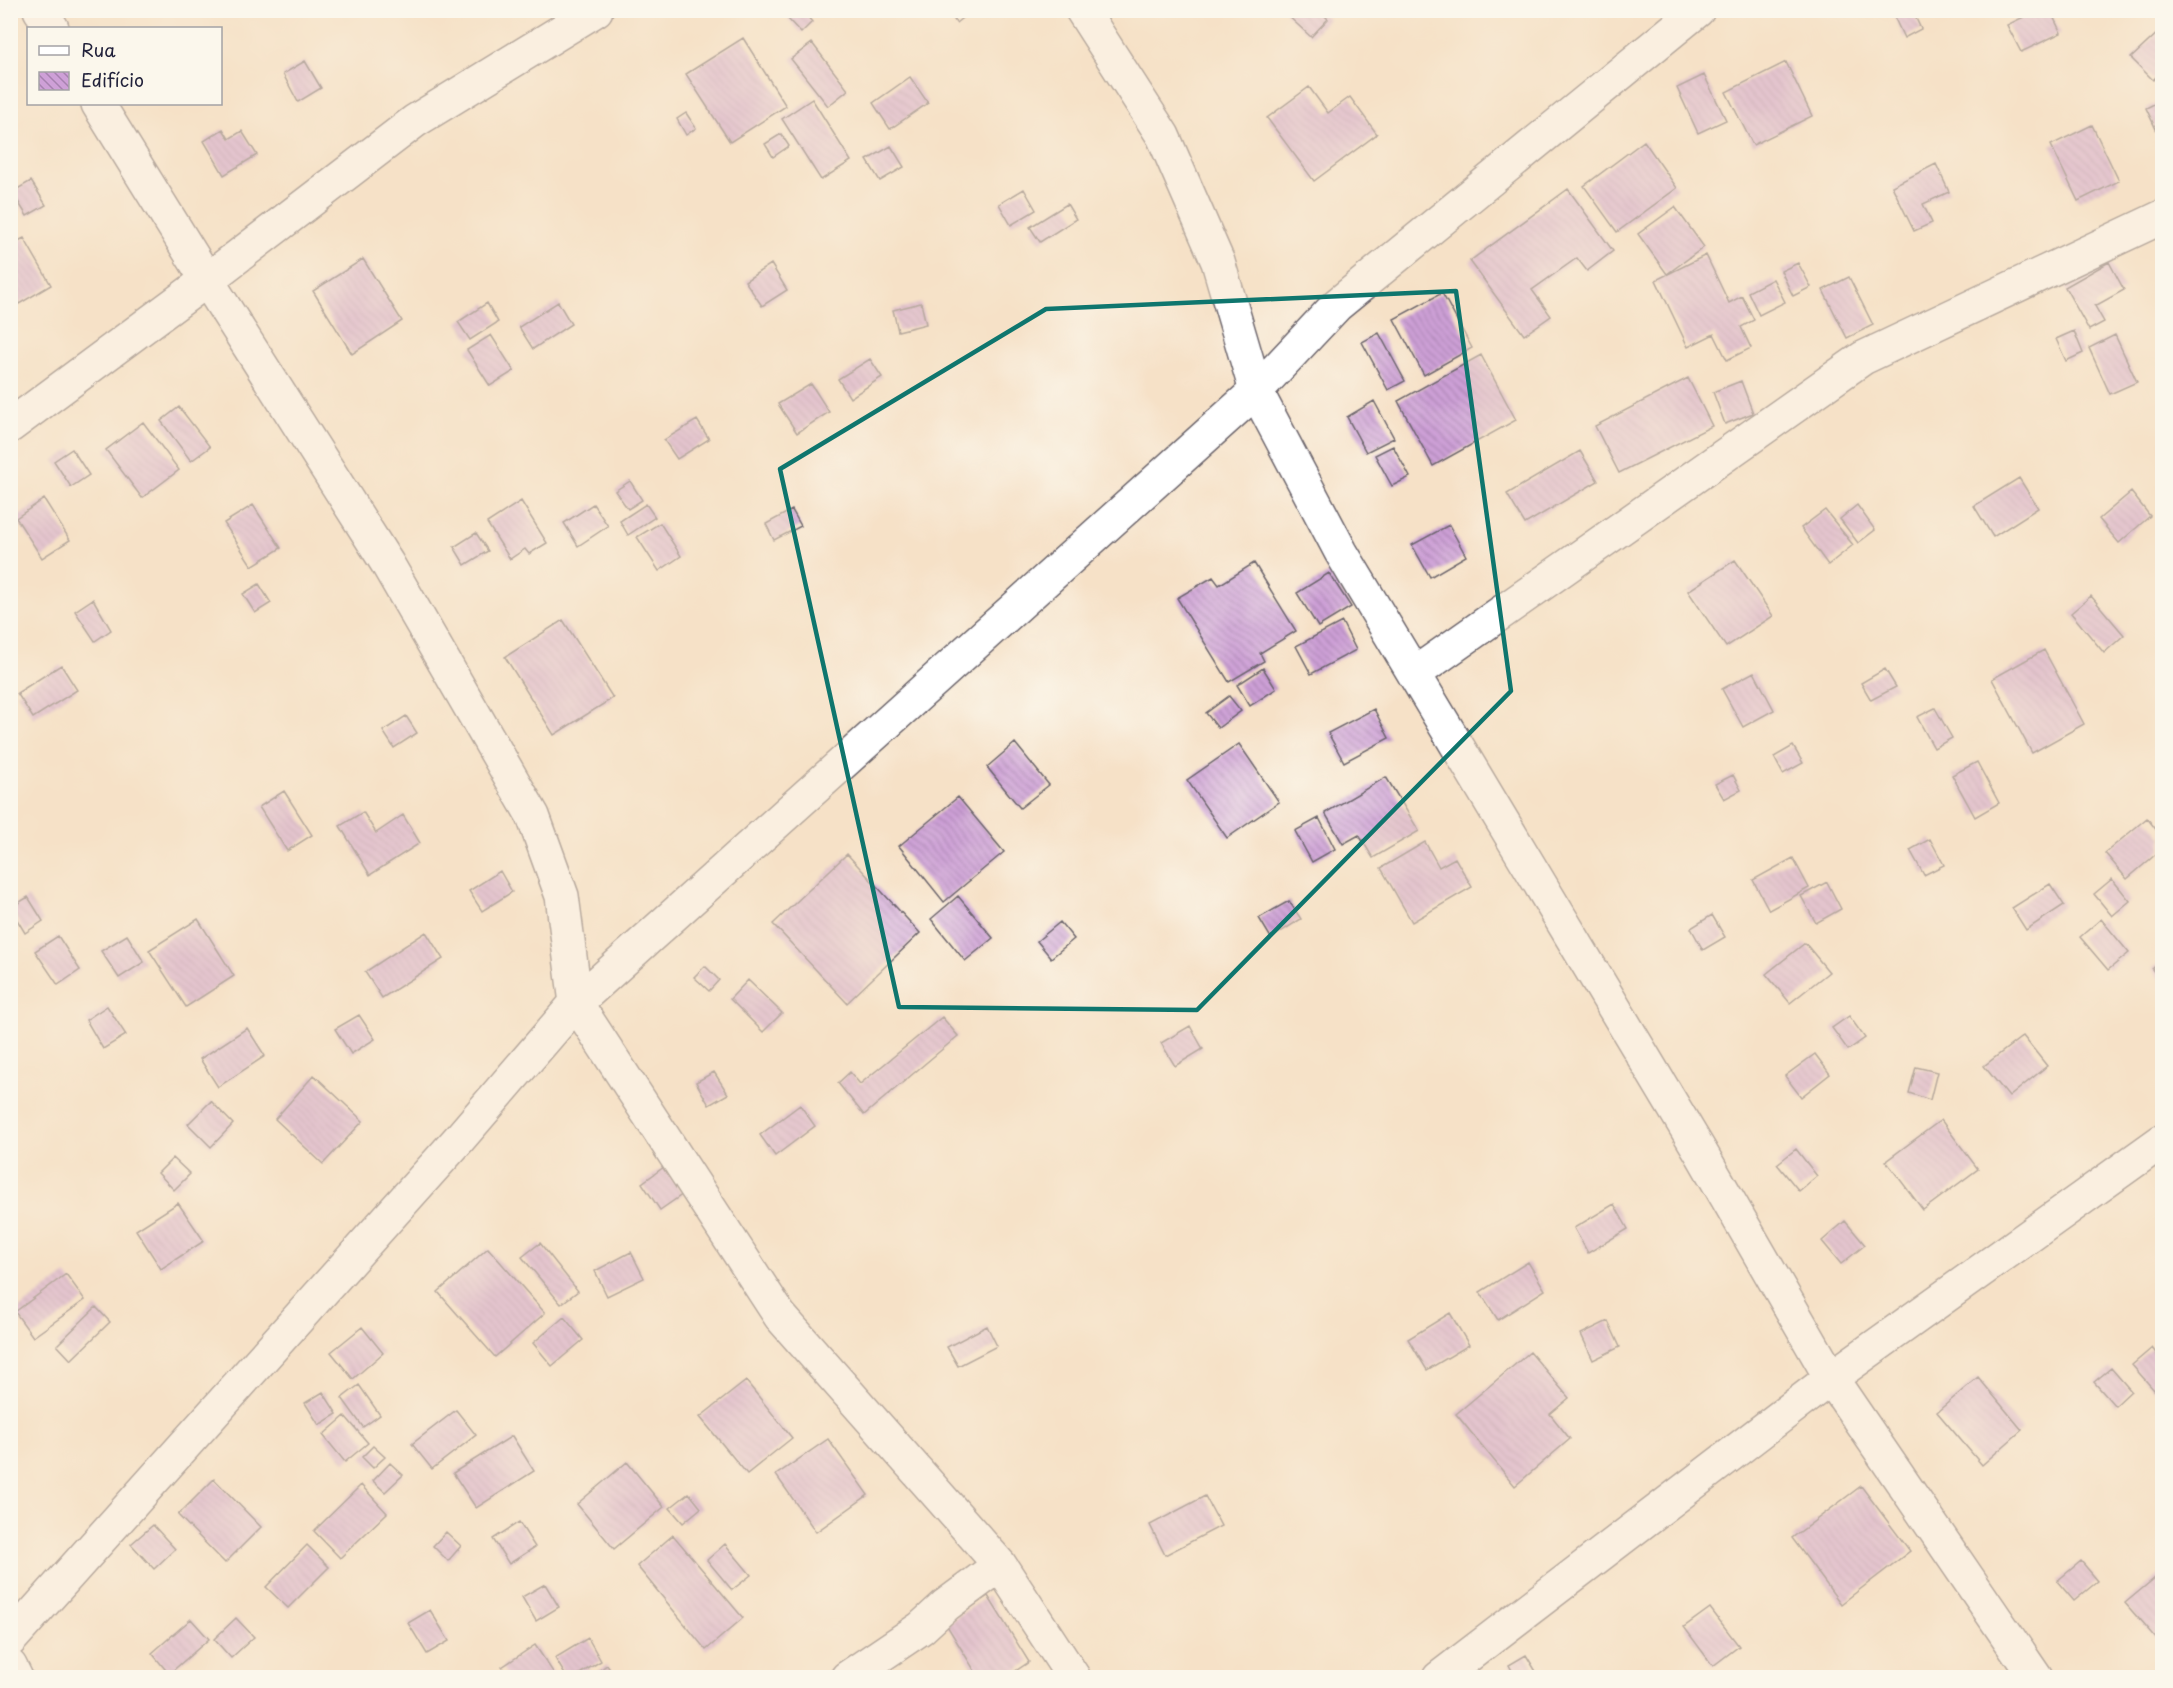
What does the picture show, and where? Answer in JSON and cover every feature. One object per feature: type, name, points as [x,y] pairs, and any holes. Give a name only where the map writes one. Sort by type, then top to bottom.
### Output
[{"type":"street","points":[[40,10],[50,27]]},
{"type":"street","points":[[10,426],[207,280],[415,121],[596,10]]},
{"type":"street","points":[[1082,10],[1163,136],[1218,262],[1256,391],[1341,552],[1694,1141],[1831,1378],[2036,1677]]},
{"type":"street","points":[[10,1640],[459,1139],[576,1004],[1256,391],[1337,305],[1698,10]]},
{"type":"street","points":[[99,105],[387,563],[533,816],[562,896],[576,1004],[780,1316],[1000,1565],[1074,1677]]},
{"type":"street","points":[[1414,674],[1863,358],[2163,217]]},
{"type":"street","points":[[1439,1677],[1831,1378],[2163,1141]]},
{"type":"street","points":[[847,1677],[921,1628],[946,1605],[1000,1565]]},
{"type":"street","points":[[10,1666],[16,1677]]},
{"type":"highlighted area","points":[[1456,291],[1511,691],[1197,1010],[899,1007],[780,469],[1046,309]]},
{"type":"building","points":[[797,10],[802,10],[812,22],[801,33],[788,19]]},
{"type":"building","points":[[948,10],[972,10],[956,23]]},
{"type":"building","points":[[1288,10],[1319,10],[1328,19],[1311,37],[1285,13]]},
{"type":"building","points":[[1891,10],[1912,10],[1921,29],[1904,38]]},
{"type":"building","points":[[2038,10],[2050,10],[2061,33],[2021,52],[2007,25]]},
{"type":"building","points":[[2162,29],[2162,71],[2153,80],[2131,58]]},
{"type":"building","points":[[743,38],[786,106],[730,142],[686,74]]},
{"type":"building","points":[[812,43],[848,90],[828,106],[791,59]]},
{"type":"building","points":[[305,61],[321,88],[298,102],[283,74]]},
{"type":"building","points":[[1786,62],[1812,116],[1753,145],[1726,92]]},
{"type":"building","points":[[1704,75],[1726,120],[1698,133],[1677,88]]},
{"type":"building","points":[[910,77],[928,103],[890,129],[873,103]]},
{"type":"building","points":[[1309,87],[1328,113],[1350,97],[1377,134],[1314,181],[1267,118]]},
{"type":"building","points":[[812,99],[851,161],[821,180],[782,119]]},
{"type":"building","points":[[2162,100],[2162,142],[2146,108]]},
{"type":"building","points":[[686,113],[696,128],[686,135],[677,119]]},
{"type":"building","points":[[2092,125],[2119,181],[2078,201],[2051,145]]},
{"type":"building","points":[[223,129],[229,139],[242,131],[257,155],[224,175],[204,141]]},
{"type":"building","points":[[781,134],[789,146],[773,157],[765,144]]},
{"type":"building","points":[[1644,141],[1677,188],[1617,232],[1584,186]]},
{"type":"building","points":[[891,146],[904,167],[880,181],[867,160]]},
{"type":"building","points":[[1936,164],[1949,192],[1923,204],[1932,223],[1914,231],[1892,186]]},
{"type":"building","points":[[31,181],[46,205],[27,216],[12,192]]},
{"type":"building","points":[[1024,189],[1036,210],[1011,225],[999,204]]},
{"type":"building","points":[[1568,189],[1613,251],[1587,271],[1577,258],[1532,290],[1551,316],[1524,335],[1470,261]]},
{"type":"building","points":[[1067,204],[1076,219],[1040,242],[1030,227]]},
{"type":"building","points":[[1675,207],[1704,247],[1667,274],[1638,234]]},
{"type":"building","points":[[24,238],[51,285],[19,304],[10,289],[10,245]]},
{"type":"building","points":[[1706,255],[1729,303],[1742,296],[1754,320],[1741,327],[1751,348],[1727,360],[1714,334],[1688,347],[1656,280]]},
{"type":"building","points":[[363,259],[402,321],[352,354],[313,291]]},
{"type":"building","points":[[2109,262],[2124,290],[2095,306],[2104,322],[2089,330],[2065,287]]},
{"type":"building","points":[[1798,263],[1811,287],[1793,296],[1781,271]]},
{"type":"building","points":[[771,264],[787,290],[762,306],[745,281]]},
{"type":"building","points":[[1849,277],[1873,325],[1847,338],[1823,290]]},
{"type":"building","points":[[1773,279],[1785,302],[1759,315],[1748,292]]},
{"type":"building","points":[[1442,293],[1472,348],[1424,375],[1394,319]]},
{"type":"building","points":[[558,302],[571,324],[533,349],[519,327]]},
{"type":"building","points":[[487,303],[498,322],[470,340],[458,322]]},
{"type":"building","points":[[921,303],[926,324],[898,331],[893,310]]},
{"type":"building","points":[[2074,331],[2083,353],[2066,361],[2056,339]]},
{"type":"building","points":[[1379,333],[1405,381],[1388,390],[1362,342]]},
{"type":"building","points":[[491,335],[514,371],[490,386],[467,350]]},
{"type":"building","points":[[2115,335],[2137,382],[2110,394],[2089,348]]},
{"type":"building","points":[[1481,355],[1516,420],[1433,466],[1398,401]]},
{"type":"building","points":[[870,359],[882,377],[850,398],[838,379]]},
{"type":"building","points":[[1688,378],[1712,426],[1619,473],[1595,426]]},
{"type":"building","points":[[1741,381],[1753,413],[1725,424],[1713,392]]},
{"type":"building","points":[[811,384],[829,412],[797,433],[778,404]]},
{"type":"building","points":[[1374,401],[1394,438],[1366,452],[1347,417]]},
{"type":"building","points":[[179,407],[210,447],[191,461],[161,421]]},
{"type":"building","points":[[697,420],[709,439],[677,459],[664,440]]},
{"type":"building","points":[[143,422],[179,470],[142,498],[106,450]]},
{"type":"building","points":[[1393,446],[1410,477],[1392,486],[1375,455]]},
{"type":"building","points":[[72,449],[89,475],[71,487],[54,461]]},
{"type":"building","points":[[1580,451],[1598,481],[1525,524],[1507,494]]},
{"type":"building","points":[[2019,478],[2038,508],[1993,537],[1974,506]]},
{"type":"building","points":[[630,481],[642,500],[628,509],[615,491]]},
{"type":"building","points":[[2131,492],[2150,516],[2119,543],[2099,519]]},
{"type":"building","points":[[44,499],[70,540],[42,558],[16,518]]},
{"type":"building","points":[[521,501],[547,543],[529,554],[525,549],[510,559],[487,523]]},
{"type":"building","points":[[593,504],[608,526],[578,546],[564,523]]},
{"type":"building","points":[[646,504],[655,517],[628,535],[620,521]]},
{"type":"building","points":[[253,505],[281,548],[252,566],[224,523]]},
{"type":"building","points":[[1857,505],[1875,530],[1858,543],[1840,519]]},
{"type":"building","points":[[792,510],[801,526],[774,540],[766,524]]},
{"type":"building","points":[[1825,510],[1853,545],[1828,565],[1801,528]]},
{"type":"building","points":[[660,523],[681,556],[659,571],[637,537]]},
{"type":"building","points":[[1449,525],[1466,556],[1430,577],[1412,545]]},
{"type":"building","points":[[476,533],[488,551],[465,565],[454,547]]},
{"type":"building","points":[[1735,560],[1773,616],[1726,647],[1688,591]]},
{"type":"building","points":[[1254,563],[1296,631],[1260,653],[1264,661],[1229,682],[1177,598],[1213,577],[1219,585]]},
{"type":"building","points":[[1329,573],[1351,607],[1318,627],[1297,593]]},
{"type":"building","points":[[259,584],[271,603],[255,613],[243,594]]},
{"type":"building","points":[[2091,596],[2124,635],[2104,653],[2071,613]]},
{"type":"building","points":[[93,599],[111,630],[95,641],[75,611]]},
{"type":"building","points":[[563,620],[613,698],[554,735],[505,657]]},
{"type":"building","points":[[1342,622],[1356,650],[1311,674],[1296,646]]},
{"type":"building","points":[[2044,650],[2084,724],[2032,753],[1992,679]]},
{"type":"building","points":[[61,665],[77,690],[33,718],[17,693]]},
{"type":"building","points":[[1263,668],[1276,689],[1250,706],[1237,685]]},
{"type":"building","points":[[1885,669],[1896,687],[1871,700],[1861,683]]},
{"type":"building","points":[[1754,672],[1774,710],[1743,727],[1722,689]]},
{"type":"building","points":[[1229,696],[1241,711],[1218,728],[1206,713]]},
{"type":"building","points":[[1935,708],[1952,738],[1934,748],[1917,717]]},
{"type":"building","points":[[1374,709],[1389,738],[1344,762],[1328,733]]},
{"type":"building","points":[[406,716],[417,733],[394,748],[383,731]]},
{"type":"building","points":[[1015,743],[1049,785],[1020,808],[987,767]]},
{"type":"building","points":[[1239,744],[1279,802],[1227,838],[1187,780]]},
{"type":"building","points":[[1793,746],[1803,763],[1783,774],[1774,757]]},
{"type":"building","points":[[1977,762],[1999,803],[1975,817],[1952,775]]},
{"type":"building","points":[[1733,775],[1741,790],[1724,799],[1715,784]]},
{"type":"building","points":[[1386,777],[1419,831],[1373,858],[1359,835],[1343,844],[1325,813]]},
{"type":"building","points":[[284,791],[312,835],[287,851],[259,807]]},
{"type":"building","points":[[958,797],[1004,852],[944,902],[899,846]]},
{"type":"building","points":[[363,812],[376,833],[403,815],[420,843],[370,875],[340,826]]},
{"type":"building","points":[[1319,818],[1335,849],[1312,862],[1295,831]]},
{"type":"building","points":[[2147,818],[2162,837],[2162,849],[2127,879],[2105,853]]},
{"type":"building","points":[[1930,839],[1944,865],[1924,875],[1910,850]]},
{"type":"building","points":[[1425,842],[1439,867],[1455,858],[1472,887],[1412,922],[1381,868]]},
{"type":"building","points":[[847,854],[920,933],[847,1003],[773,924]]},
{"type":"building","points":[[1793,858],[1809,888],[1769,910],[1753,880]]},
{"type":"building","points":[[500,871],[512,892],[482,911],[469,891]]},
{"type":"building","points":[[2112,879],[2130,901],[2112,916],[2094,894]]},
{"type":"building","points":[[1827,882],[1841,909],[1816,923],[1801,896]]},
{"type":"building","points":[[2050,884],[2064,905],[2026,930],[2012,908]]},
{"type":"building","points":[[958,896],[993,938],[965,961],[931,919]]},
{"type":"building","points":[[28,897],[43,921],[25,933],[10,908]]},
{"type":"building","points":[[1289,901],[1301,919],[1271,938],[1259,918]]},
{"type":"building","points":[[1712,915],[1725,937],[1703,950],[1691,928]]},
{"type":"building","points":[[198,919],[234,976],[186,1007],[149,950]]},
{"type":"building","points":[[2101,919],[2129,953],[2108,970],[2080,937]]},
{"type":"building","points":[[1060,922],[1074,939],[1051,958],[1037,941]]},
{"type":"building","points":[[426,932],[443,959],[382,998],[365,972]]},
{"type":"building","points":[[127,935],[144,962],[119,978],[101,951]]},
{"type":"building","points":[[58,936],[80,970],[58,985],[35,951]]},
{"type":"building","points":[[1805,943],[1829,972],[1790,1003],[1766,974]]},
{"type":"building","points":[[2162,960],[2162,982],[2152,969]]},
{"type":"building","points":[[705,966],[719,980],[709,991],[694,977]]},
{"type":"building","points":[[748,980],[782,1013],[763,1032],[730,999]]},
{"type":"building","points":[[107,1006],[126,1035],[103,1049],[86,1020]]},
{"type":"building","points":[[359,1015],[375,1039],[351,1054],[335,1029]]},
{"type":"building","points":[[1849,1016],[1865,1038],[1848,1050],[1832,1028]]},
{"type":"building","points":[[942,1017],[958,1036],[864,1115],[838,1083],[850,1072],[860,1084]]},
{"type":"building","points":[[1190,1026],[1203,1049],[1175,1066],[1161,1043]]},
{"type":"building","points":[[247,1028],[265,1056],[218,1087],[200,1059]]},
{"type":"building","points":[[2023,1036],[2047,1066],[2009,1097],[1984,1066]]},
{"type":"building","points":[[1815,1054],[1830,1074],[1801,1097],[1785,1076]]},
{"type":"building","points":[[1916,1067],[1937,1072],[1930,1100],[1909,1093]]},
{"type":"building","points":[[714,1072],[728,1094],[709,1105],[696,1082]]},
{"type":"building","points":[[314,1075],[363,1121],[323,1164],[275,1119]]},
{"type":"building","points":[[211,1101],[233,1124],[211,1147],[188,1124]]},
{"type":"building","points":[[800,1105],[815,1126],[775,1156],[760,1135]]},
{"type":"building","points":[[1941,1120],[1978,1169],[1923,1210],[1886,1161]]},
{"type":"building","points":[[1796,1149],[1817,1176],[1799,1191],[1777,1164]]},
{"type":"building","points":[[173,1158],[190,1174],[174,1190],[158,1173]]},
{"type":"building","points":[[664,1167],[683,1194],[660,1210],[642,1183]]},
{"type":"building","points":[[178,1203],[204,1241],[161,1269],[136,1230]]},
{"type":"building","points":[[1614,1204],[1628,1229],[1588,1253],[1574,1228]]},
{"type":"building","points":[[1845,1221],[1865,1245],[1841,1264],[1822,1241]]},
{"type":"building","points":[[540,1243],[578,1291],[561,1304],[522,1257]]},
{"type":"building","points":[[488,1248],[545,1313],[495,1357],[438,1292]]},
{"type":"building","points":[[631,1252],[644,1278],[607,1296],[595,1271]]},
{"type":"building","points":[[1528,1262],[1545,1290],[1498,1320],[1480,1292]]},
{"type":"building","points":[[66,1274],[85,1300],[33,1337],[15,1312]]},
{"type":"building","points":[[96,1307],[110,1322],[71,1360],[57,1345]]},
{"type":"building","points":[[1450,1313],[1469,1345],[1427,1370],[1408,1339]]},
{"type":"building","points":[[564,1317],[583,1340],[552,1366],[533,1343]]},
{"type":"building","points":[[1608,1321],[1620,1347],[1593,1360],[1581,1334]]},
{"type":"building","points":[[987,1326],[997,1346],[958,1366],[947,1347]]},
{"type":"building","points":[[362,1327],[383,1353],[353,1379],[331,1352]]},
{"type":"building","points":[[2152,1348],[2162,1361],[2162,1383],[2154,1390],[2132,1365]]},
{"type":"building","points":[[1530,1352],[1569,1398],[1550,1414],[1570,1439],[1515,1486],[1456,1414]]},
{"type":"building","points":[[2111,1368],[2131,1391],[2115,1406],[2094,1382]]},
{"type":"building","points":[[1978,1377],[2022,1430],[1982,1465],[1937,1412]]},
{"type":"building","points":[[746,1381],[792,1438],[747,1474],[700,1417]]},
{"type":"building","points":[[359,1385],[380,1415],[363,1427],[342,1398]]},
{"type":"building","points":[[323,1392],[337,1414],[319,1425],[305,1403]]},
{"type":"building","points":[[456,1410],[476,1435],[432,1469],[412,1444]]},
{"type":"building","points":[[345,1416],[368,1443],[345,1462],[323,1435]]},
{"type":"building","points":[[512,1436],[534,1471],[476,1508],[453,1473]]},
{"type":"building","points":[[828,1439],[868,1495],[816,1532],[776,1475]]},
{"type":"building","points":[[373,1446],[385,1457],[373,1468],[362,1457]]},
{"type":"building","points":[[627,1462],[664,1507],[614,1549],[577,1504]]},
{"type":"building","points":[[390,1463],[403,1475],[385,1492],[373,1481]]},
{"type":"building","points":[[214,1479],[261,1527],[225,1563],[178,1515]]},
{"type":"building","points":[[361,1485],[387,1513],[340,1558],[314,1531]]},
{"type":"building","points":[[1861,1486],[1910,1551],[1841,1604],[1792,1538]]},
{"type":"building","points":[[689,1493],[701,1508],[683,1523],[670,1508]]},
{"type":"building","points":[[1205,1496],[1221,1526],[1165,1555],[1150,1525]]},
{"type":"building","points":[[519,1522],[535,1547],[509,1564],[493,1539]]},
{"type":"building","points":[[153,1525],[175,1549],[154,1569],[131,1544]]},
{"type":"building","points":[[446,1532],[461,1546],[448,1561],[433,1546]]},
{"type":"building","points":[[673,1535],[743,1618],[706,1650],[637,1566]]},
{"type":"building","points":[[725,1544],[751,1575],[732,1590],[707,1560]]},
{"type":"building","points":[[307,1545],[329,1567],[288,1608],[266,1587]]},
{"type":"building","points":[[2081,1561],[2098,1581],[2074,1601],[2057,1581]]},
{"type":"building","points":[[2162,1572],[2162,1637],[2158,1641],[2125,1603]]},
{"type":"building","points":[[545,1584],[559,1607],[536,1621],[522,1597]]},
{"type":"building","points":[[988,1596],[1029,1662],[1005,1678],[979,1678],[946,1624]]},
{"type":"building","points":[[1710,1608],[1739,1646],[1713,1666],[1684,1627]]},
{"type":"building","points":[[430,1610],[449,1641],[427,1654],[408,1623]]},
{"type":"building","points":[[236,1618],[254,1637],[231,1658],[214,1639]]},
{"type":"building","points":[[191,1619],[209,1639],[169,1674],[152,1653]]},
{"type":"building","points":[[588,1638],[601,1661],[573,1678],[567,1678],[555,1658]]},
{"type":"building","points":[[535,1645],[557,1678],[508,1678],[502,1667]]},
{"type":"building","points":[[1526,1655],[1540,1678],[1516,1678],[1509,1665]]},
{"type":"building","points":[[607,1665],[615,1678],[588,1678]]}]
